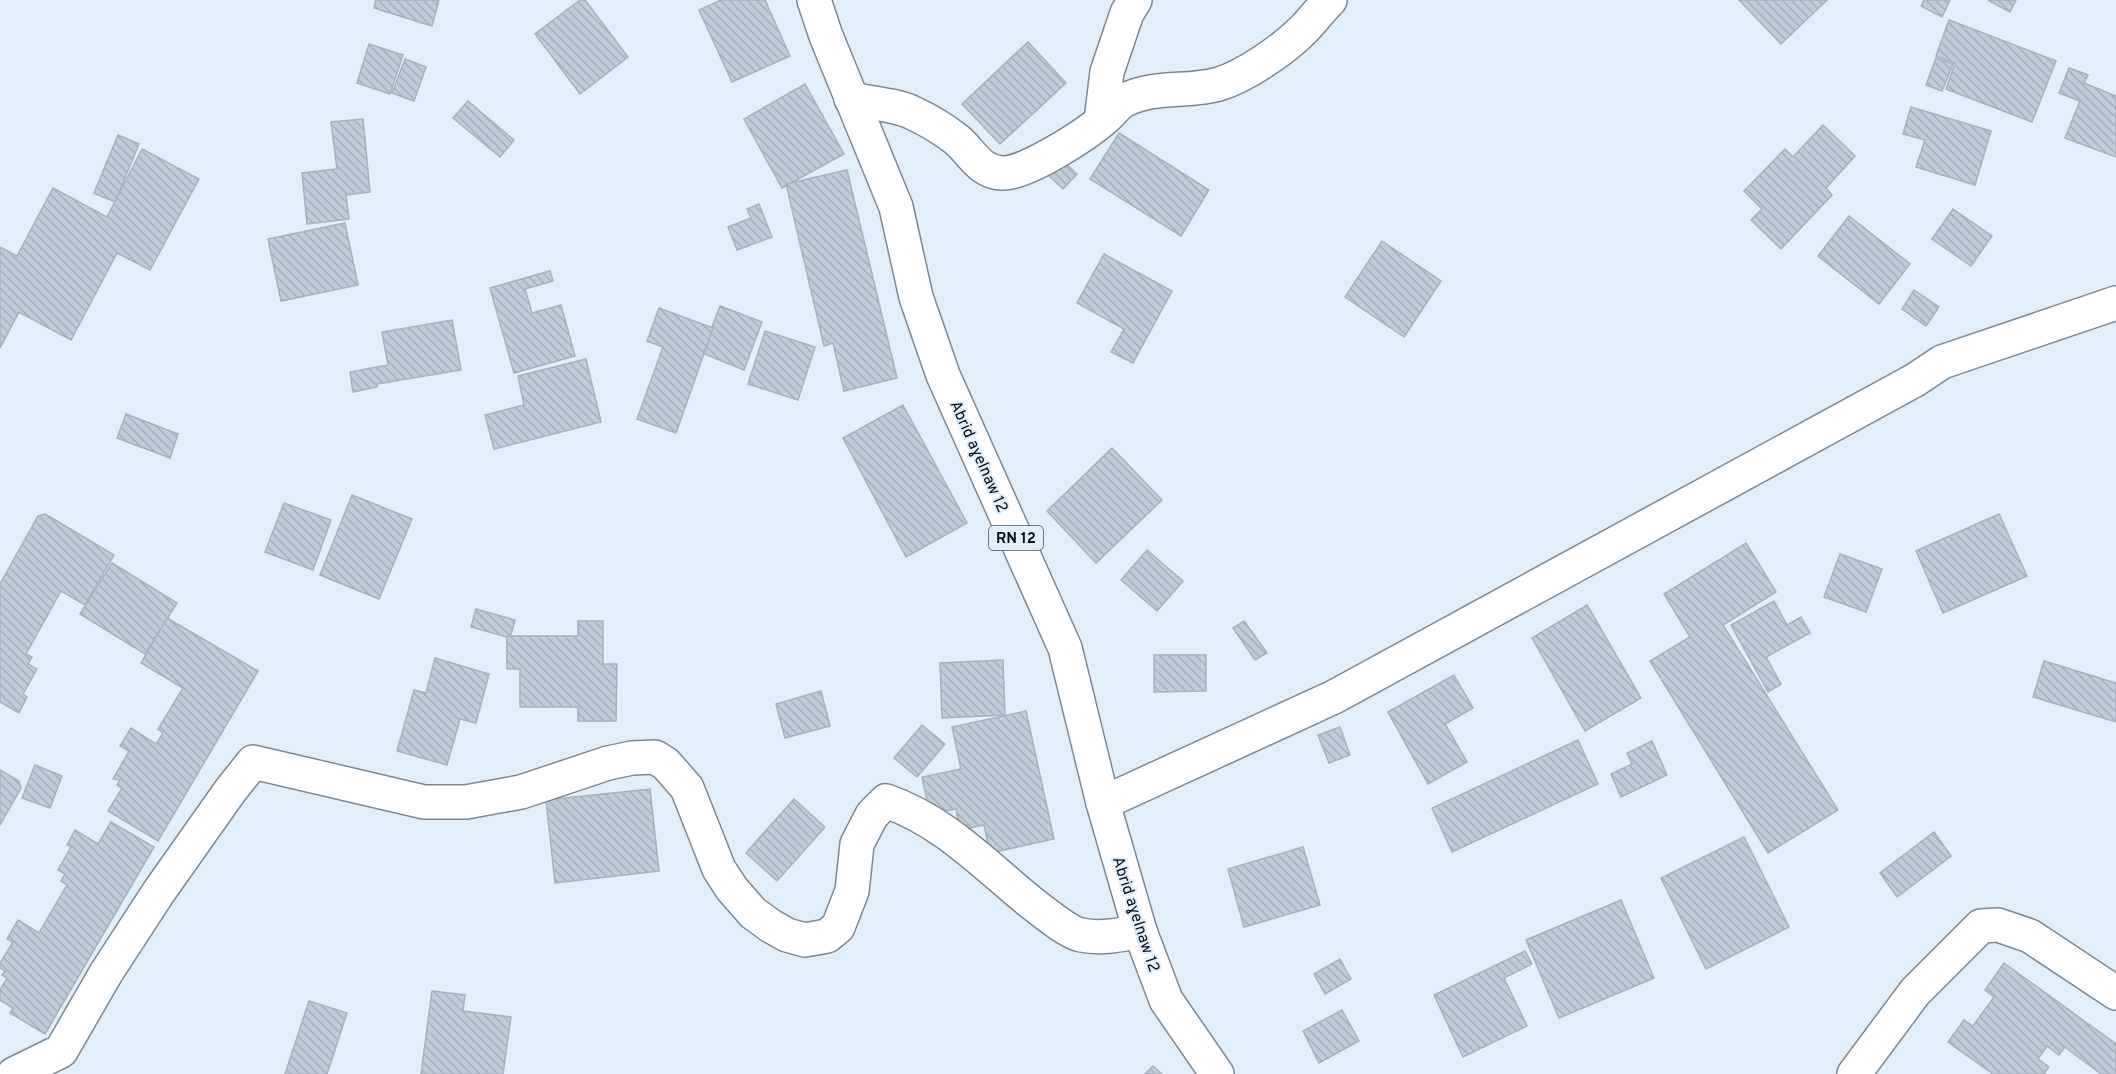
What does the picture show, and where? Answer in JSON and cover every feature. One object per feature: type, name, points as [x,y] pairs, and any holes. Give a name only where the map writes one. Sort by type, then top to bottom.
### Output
[{"type":"street","name":"Abrid aɣelnaw 12","points":[[814,0],[851,99],[896,207],[916,297],[943,375],[1065,648],[1103,803],[1140,932],[1166,1000],[1217,1074]]},
{"type":"street","points":[[1101,121],[1107,72],[1127,13],[1135,0]]},
{"type":"street","points":[[851,99],[910,111],[958,140],[987,170],[1003,173],[1015,171],[1041,160],[1101,121],[1122,101],[1143,92],[1219,84],[1245,74],[1301,32],[1330,0]]},
{"type":"street","points":[[1103,803],[1334,697],[1904,386],[1942,362],[2116,303]]},
{"type":"street","points":[[14,1074],[61,1051],[106,973],[159,893],[230,791],[254,762],[423,802],[466,802],[521,792],[608,763],[632,758],[655,757],[666,764],[687,788],[719,869],[732,889],[753,914],[787,935],[805,940],[827,936],[838,927],[852,891],[857,844],[872,815],[886,801],[914,812],[945,830],[1051,918],[1080,935],[1110,937],[1140,932]]},
{"type":"street","points":[[1854,1074],[1915,992],[1981,926],[1998,925],[2030,936],[2116,993]]},
{"type":"building","points":[[376,0],[439,0],[432,26],[374,8]]},
{"type":"building","points":[[580,0],[585,0],[628,57],[580,94],[535,34]]},
{"type":"building","points":[[721,0],[765,0],[790,56],[732,82],[699,10]]},
{"type":"building","points":[[1739,0],[1827,0],[1781,44]]},
{"type":"building","points":[[1924,0],[1950,0],[1942,17],[1921,6]]},
{"type":"building","points":[[1988,0],[2016,0],[2010,12]]},
{"type":"building","points":[[1949,20],[2056,61],[2032,122],[1946,89],[1955,63],[1936,56]]},
{"type":"building","points":[[1028,42],[1066,83],[1000,144],[962,104]]},
{"type":"building","points":[[369,44],[403,55],[390,94],[357,83]]},
{"type":"building","points":[[1936,58],[1953,64],[1942,91],[1926,85]]},
{"type":"building","points":[[405,59],[426,67],[414,101],[392,93]]},
{"type":"building","points":[[2069,68],[2088,75],[2084,83],[2116,96],[2116,157],[2065,138],[2080,101],[2059,93]]},
{"type":"building","points":[[805,84],[844,154],[782,188],[744,119]]},
{"type":"building","points":[[468,101],[514,140],[500,157],[453,118]]},
{"type":"building","points":[[1911,107],[1991,131],[1975,185],[1916,167],[1925,140],[1903,134]]},
{"type":"building","points":[[363,119],[370,192],[346,195],[349,219],[307,224],[302,173],[337,169],[331,122]]},
{"type":"building","points":[[1823,125],[1855,156],[1826,188],[1832,195],[1781,249],[1751,220],[1762,209],[1744,191],[1785,149],[1793,157]]},
{"type":"building","points":[[1119,133],[1209,190],[1181,236],[1090,179]]},
{"type":"building","points":[[118,135],[139,144],[115,202],[94,193]]},
{"type":"building","points":[[142,149],[199,179],[150,270],[117,253],[71,340],[19,312],[0,348],[0,247],[17,256],[53,188],[107,217]]},
{"type":"building","points":[[1061,159],[1077,174],[1063,189],[1047,174]]},
{"type":"building","points":[[847,170],[897,378],[844,391],[833,343],[824,346],[786,184]]},
{"type":"building","points":[[759,204],[772,237],[737,250],[728,227],[751,218],[747,209]]},
{"type":"building","points":[[1953,209],[1992,236],[1971,266],[1932,239]]},
{"type":"building","points":[[1849,216],[1910,264],[1879,304],[1818,256]]},
{"type":"building","points":[[345,223],[358,285],[281,301],[268,239]]},
{"type":"building","points":[[1382,241],[1441,281],[1404,337],[1345,297]]},
{"type":"building","points":[[1104,254],[1172,291],[1133,363],[1111,352],[1124,329],[1077,303]]},
{"type":"building","points":[[550,271],[553,281],[525,289],[532,313],[561,305],[575,356],[514,373],[490,288]]},
{"type":"building","points":[[1914,290],[1939,307],[1926,326],[1902,309]]},
{"type":"building","points":[[720,306],[762,322],[744,370],[702,353]]},
{"type":"building","points":[[659,308],[713,328],[676,433],[637,419],[663,347],[647,341]]},
{"type":"building","points":[[452,320],[461,370],[377,384],[377,387],[353,392],[350,372],[388,365],[382,332]]},
{"type":"building","points":[[765,331],[815,347],[798,400],[748,384]]},
{"type":"building","points":[[586,359],[601,422],[494,449],[485,415],[524,405],[518,376]]},
{"type":"building","points":[[903,405],[967,523],[906,557],[843,438]]},
{"type":"building","points":[[126,414],[178,434],[170,458],[117,438]]},
{"type":"building","points":[[1112,448],[1162,500],[1096,563],[1047,511]]},
{"type":"building","points":[[352,495],[412,519],[379,599],[320,575]]},
{"type":"building","points":[[284,503],[331,520],[313,570],[265,552]]},
{"type":"building","points":[[45,514],[114,555],[85,605],[61,591],[26,654],[32,657],[28,664],[37,669],[23,694],[27,697],[19,713],[0,702],[0,584],[38,516]]},
{"type":"building","points":[[1999,514],[2027,576],[1943,613],[1916,551]]},
{"type":"building","points":[[1746,543],[1776,592],[1723,625],[1838,810],[1768,853],[1650,661],[1690,637],[1664,594]]},
{"type":"building","points":[[1147,550],[1183,581],[1157,611],[1121,580]]},
{"type":"building","points":[[1840,554],[1882,569],[1866,612],[1824,597]]},
{"type":"building","points":[[112,563],[177,603],[145,654],[80,614]]},
{"type":"building","points":[[1774,601],[1787,625],[1801,617],[1810,633],[1766,657],[1781,684],[1768,692],[1731,625]]},
{"type":"building","points":[[1587,605],[1641,698],[1585,731],[1532,638]]},
{"type":"building","points":[[476,609],[515,620],[510,638],[471,627]]},
{"type":"building","points":[[167,618],[258,671],[158,841],[108,811],[122,788],[117,785],[120,780],[113,779],[129,751],[120,746],[131,728],[156,744],[163,733],[158,729],[183,688],[141,663]]},
{"type":"building","points":[[578,621],[603,621],[603,664],[617,664],[616,721],[578,721],[578,707],[520,707],[520,669],[507,669],[507,636],[578,636]]},
{"type":"building","points":[[1244,621],[1267,653],[1255,660],[1233,628]]},
{"type":"building","points":[[1154,655],[1206,655],[1206,691],[1154,692]]},
{"type":"building","points":[[435,658],[489,674],[476,723],[460,719],[447,765],[397,751],[414,690],[426,693]]},
{"type":"building","points":[[1003,660],[1005,715],[942,718],[940,663]]},
{"type":"building","points":[[2044,661],[2116,683],[2116,722],[2033,697]]},
{"type":"building","points":[[1454,675],[1473,708],[1445,724],[1467,762],[1428,784],[1388,712]]},
{"type":"building","points":[[821,691],[830,726],[785,738],[776,704]]},
{"type":"building","points":[[1026,711],[1054,839],[990,853],[984,825],[960,830],[956,809],[930,814],[922,777],[961,769],[952,727]]},
{"type":"building","points":[[922,725],[945,744],[917,777],[894,758]]},
{"type":"building","points":[[1340,727],[1350,755],[1329,763],[1318,735]]},
{"type":"building","points":[[1578,740],[1598,784],[1452,852],[1432,808]]},
{"type":"building","points":[[1652,741],[1667,775],[1621,797],[1611,774],[1632,764],[1627,753]]},
{"type":"building","points":[[35,765],[62,776],[50,808],[22,798]]},
{"type":"building","points":[[0,770],[19,781],[21,788],[0,825]]},
{"type":"building","points":[[650,789],[659,871],[555,883],[546,800]]},
{"type":"building","points":[[794,799],[825,827],[777,881],[746,853]]},
{"type":"building","points":[[111,822],[154,847],[45,1034],[10,1013],[13,1008],[0,1000],[0,990],[7,978],[2,975],[5,971],[0,968],[0,963],[13,942],[7,939],[18,920],[39,933],[67,885],[61,881],[65,874],[58,870],[71,847],[67,845],[75,830],[98,844]]},
{"type":"building","points":[[1934,832],[1951,856],[1897,897],[1880,873]]},
{"type":"building","points":[[1744,837],[1789,927],[1706,969],[1661,878]]},
{"type":"building","points":[[1303,847],[1320,905],[1244,927],[1228,869]]},
{"type":"building","points":[[1621,900],[1654,978],[1559,1018],[1526,940]]},
{"type":"building","points":[[1525,951],[1532,964],[1504,978],[1527,1026],[1463,1057],[1434,995]]},
{"type":"building","points":[[1340,959],[1351,979],[1325,994],[1314,974]]},
{"type":"building","points":[[2004,963],[2116,1044],[2116,1074],[2101,1074],[2065,1047],[2059,1055],[2047,1046],[2038,1059],[2049,1067],[2044,1073],[2046,1074],[1993,1074],[1948,1042],[1964,1020],[1973,1026],[1994,997],[1985,990]]},
{"type":"building","points":[[432,991],[465,995],[463,1011],[511,1017],[503,1074],[421,1074]]},
{"type":"building","points":[[309,1001],[347,1013],[327,1074],[285,1074]]},
{"type":"building","points":[[1342,1010],[1359,1041],[1319,1063],[1303,1031]]},
{"type":"building","points":[[1153,1066],[1162,1074],[1145,1074]]}]
